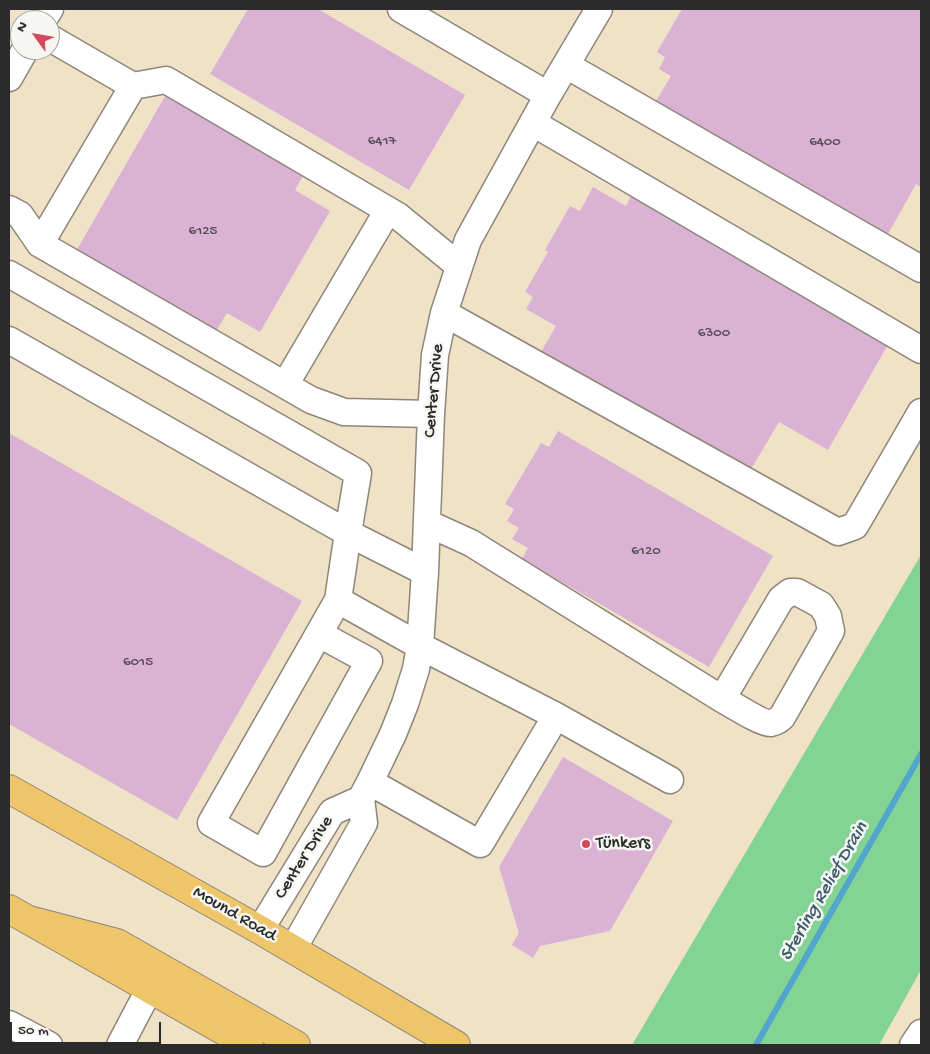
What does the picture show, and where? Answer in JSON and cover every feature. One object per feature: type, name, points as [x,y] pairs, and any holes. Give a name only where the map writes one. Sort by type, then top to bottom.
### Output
[{"type":"main road","name":"Mound Road","points":[[9,789],[260,930],[456,1045]]},
{"type":"main road","points":[[19,914],[296,1045]]},
{"type":"main road","points":[[155,978],[249,1045]]},
{"type":"street","points":[[401,9],[548,95]]},
{"type":"street","name":"Center Drive","points":[[293,949],[364,823],[366,791],[393,734],[416,669],[420,646],[434,355],[444,313],[468,240],[566,65],[588,12]]},
{"type":"street","points":[[60,44],[133,86],[166,80],[398,216],[459,266]]},
{"type":"street","points":[[9,78],[19,60]]},
{"type":"street","points":[[566,65],[921,269]]},
{"type":"street","points":[[40,244],[133,86]]},
{"type":"street","points":[[533,124],[921,350]]},
{"type":"street","points":[[9,208],[20,215],[40,244],[311,400],[344,412],[431,414]]},
{"type":"street","points":[[285,385],[388,210]]},
{"type":"street","points":[[9,274],[358,473],[338,600],[210,823],[262,853],[369,661],[319,634]]},
{"type":"street","points":[[444,313],[838,532],[856,526],[921,412]]},
{"type":"street","points":[[9,340],[348,533],[424,572]]},
{"type":"street","points":[[427,523],[471,543],[722,699],[769,723],[777,721],[782,717],[831,631],[828,616],[822,605],[797,592],[790,592],[781,599],[722,699]]},
{"type":"street","points":[[338,600],[420,646],[556,716],[670,780]]},
{"type":"street","points":[[366,791],[480,844],[556,716]]},
{"type":"street","name":"Center Drive","points":[[260,930],[332,812],[366,791]]},
{"type":"street","points":[[120,1045],[155,978]]},
{"type":"street","points":[[9,1024],[49,1045]]},
{"type":"street","points":[[913,1045],[921,1033]]},
{"type":"green space","name":"Sterling Relief Drain","points":[[921,555],[921,970],[879,1045],[632,1045]]},
{"type":"building","points":[[248,9],[318,9],[465,95],[409,190],[210,74]]},
{"type":"building","points":[[682,9],[921,9],[921,187],[916,184],[888,234],[656,101],[671,76],[659,69],[665,57],[657,52]]},
{"type":"building","points":[[168,91],[306,170],[295,190],[330,211],[260,332],[227,313],[215,333],[75,253]]},
{"type":"building","points":[[593,187],[626,206],[632,194],[890,341],[828,450],[779,422],[750,471],[541,352],[556,326],[526,309],[533,297],[525,292],[548,252],[545,250],[570,206],[580,211]]},
{"type":"building","points":[[558,431],[773,556],[709,667],[522,559],[528,548],[512,539],[519,528],[507,521],[514,509],[505,504],[541,443],[549,447]]},
{"type":"building","points":[[9,433],[302,601],[177,820],[9,724]]},
{"type":"building","name":"Tünkers","points":[[563,757],[673,821],[610,931],[540,946],[533,958],[512,945],[519,933],[499,867]]},
{"type":"waterway","name":"Sterling Relief Drain","points":[[756,1045],[921,754]]},
{"type":"place","name":"Tünkers","points":[[586,844]]}]
